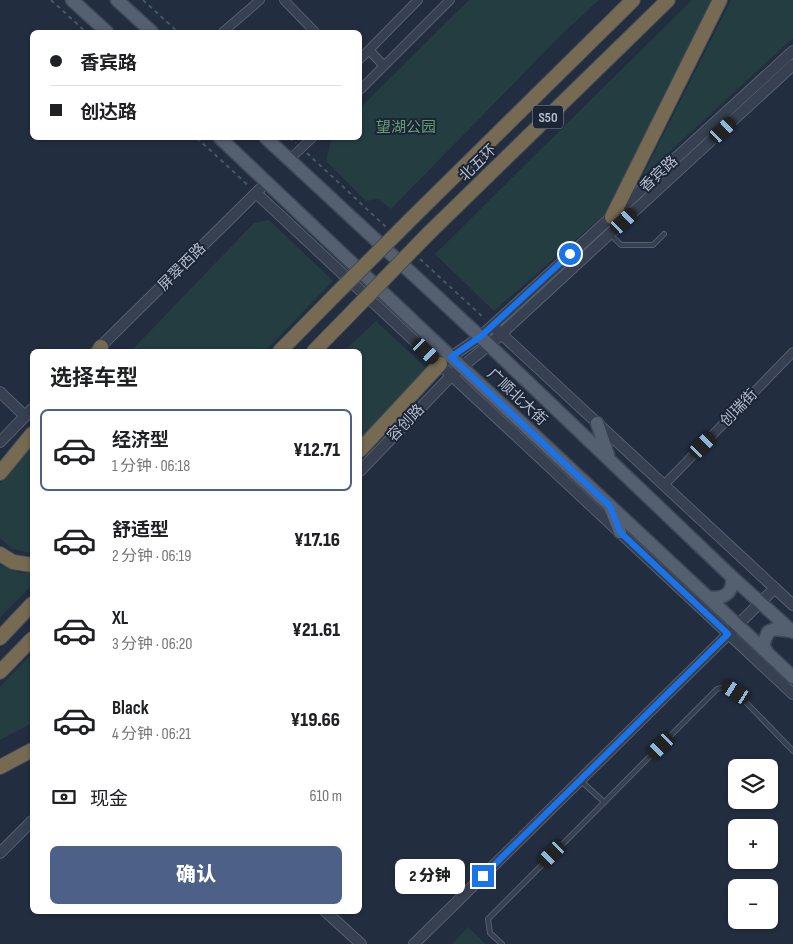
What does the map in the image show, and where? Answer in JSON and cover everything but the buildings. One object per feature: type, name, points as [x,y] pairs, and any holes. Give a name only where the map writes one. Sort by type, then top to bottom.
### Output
[{"type":"highway","name":"北五环","points":[[282,349],[633,0]]},
{"type":"highway","name":"北五环","points":[[316,349],[428,234],[668,0]]},
{"type":"highway","points":[[612,217],[720,0]]},
{"type":"highway","points":[[362,448],[446,361]]},
{"type":"highway","points":[[0,473],[30,436]]},
{"type":"highway","points":[[0,554],[13,562],[30,566]]},
{"type":"highway","points":[[0,638],[30,606]]},
{"type":"highway","points":[[0,672],[30,641]]},
{"type":"highway","points":[[0,767],[30,751]]},
{"type":"main road","points":[[72,0],[105,30]]},
{"type":"main road","points":[[117,0],[150,30]]},
{"type":"main road","name":"广顺北大街","points":[[222,140],[267,182],[456,371],[610,506],[708,597],[733,629],[767,652],[793,677]]},
{"type":"main road","name":"广顺北大街","points":[[268,140],[485,341],[792,632]]},
{"type":"main road","points":[[597,423],[608,457]]},
{"type":"main road","points":[[610,506],[620,532]]},
{"type":"main road","points":[[708,597],[716,598],[726,595],[732,588],[732,577]]},
{"type":"main road","points":[[767,652],[763,645],[768,632],[775,629],[792,632]]},
{"type":"street","points":[[225,30],[260,0]]},
{"type":"street","points":[[284,0],[313,30]]},
{"type":"street","points":[[362,57],[418,0]]},
{"type":"street","points":[[362,88],[450,0]]},
{"type":"street","points":[[369,50],[384,66]]},
{"type":"street","name":"香宾路","points":[[485,341],[492,325],[793,51]]},
{"type":"street","name":"香宾路","points":[[485,341],[501,334],[793,65]]},
{"type":"street","points":[[290,159],[310,140]]},
{"type":"street","name":"屏翠西路","points":[[100,349],[267,182]]},
{"type":"street","points":[[256,193],[446,361],[485,341]]},
{"type":"street","points":[[610,234],[612,217]]},
{"type":"street","points":[[492,325],[793,605]]},
{"type":"street","name":"容创路","points":[[362,469],[485,341]]},
{"type":"street","name":"创瑞街","points":[[664,485],[793,352]]},
{"type":"street","points":[[456,371],[620,532],[733,629],[793,694]]},
{"type":"street","points":[[0,392],[29,413],[0,442]]},
{"type":"street","points":[[414,944],[775,588]]},
{"type":"street","points":[[0,853],[30,823]]},
{"type":"street","points":[[328,914],[361,944]]},
{"type":"lane","points":[[610,234],[621,246],[653,245],[664,234]]},
{"type":"lane","points":[[502,944],[490,933],[488,919],[717,690],[727,686],[736,692],[793,752]]},
{"type":"lane","points":[[580,782],[604,802]]},
{"type":"path","points":[[51,0],[84,30]]},
{"type":"path","points":[[143,0],[176,30]]},
{"type":"path","points":[[199,140],[256,193]]},
{"type":"green space","name":"望湖公园","points":[[469,0],[599,0],[563,33],[391,209],[378,199],[366,201],[326,161],[331,140],[362,140],[362,106]]},
{"type":"green space","points":[[692,0],[715,0],[604,215],[494,311],[435,254]]},
{"type":"green space","points":[[731,0],[793,0],[793,38],[642,177]]},
{"type":"green space","points":[[269,220],[333,281],[267,349],[133,349],[254,223]]},
{"type":"green space","points":[[376,321],[427,369],[362,440],[362,349],[346,349]]},
{"type":"green space","points":[[30,447],[30,553],[12,549],[0,538],[0,484],[9,470]]},
{"type":"green space","points":[[0,565],[20,573],[30,573],[30,587],[0,617]]},
{"type":"green space","points":[[30,656],[30,725],[0,740],[0,687]]},
{"type":"green space","points":[[468,927],[485,944],[452,944]]},
{"type":"route","points":[[483,876],[728,634],[620,532],[610,506],[451,357],[480,337],[570,254]]}]
